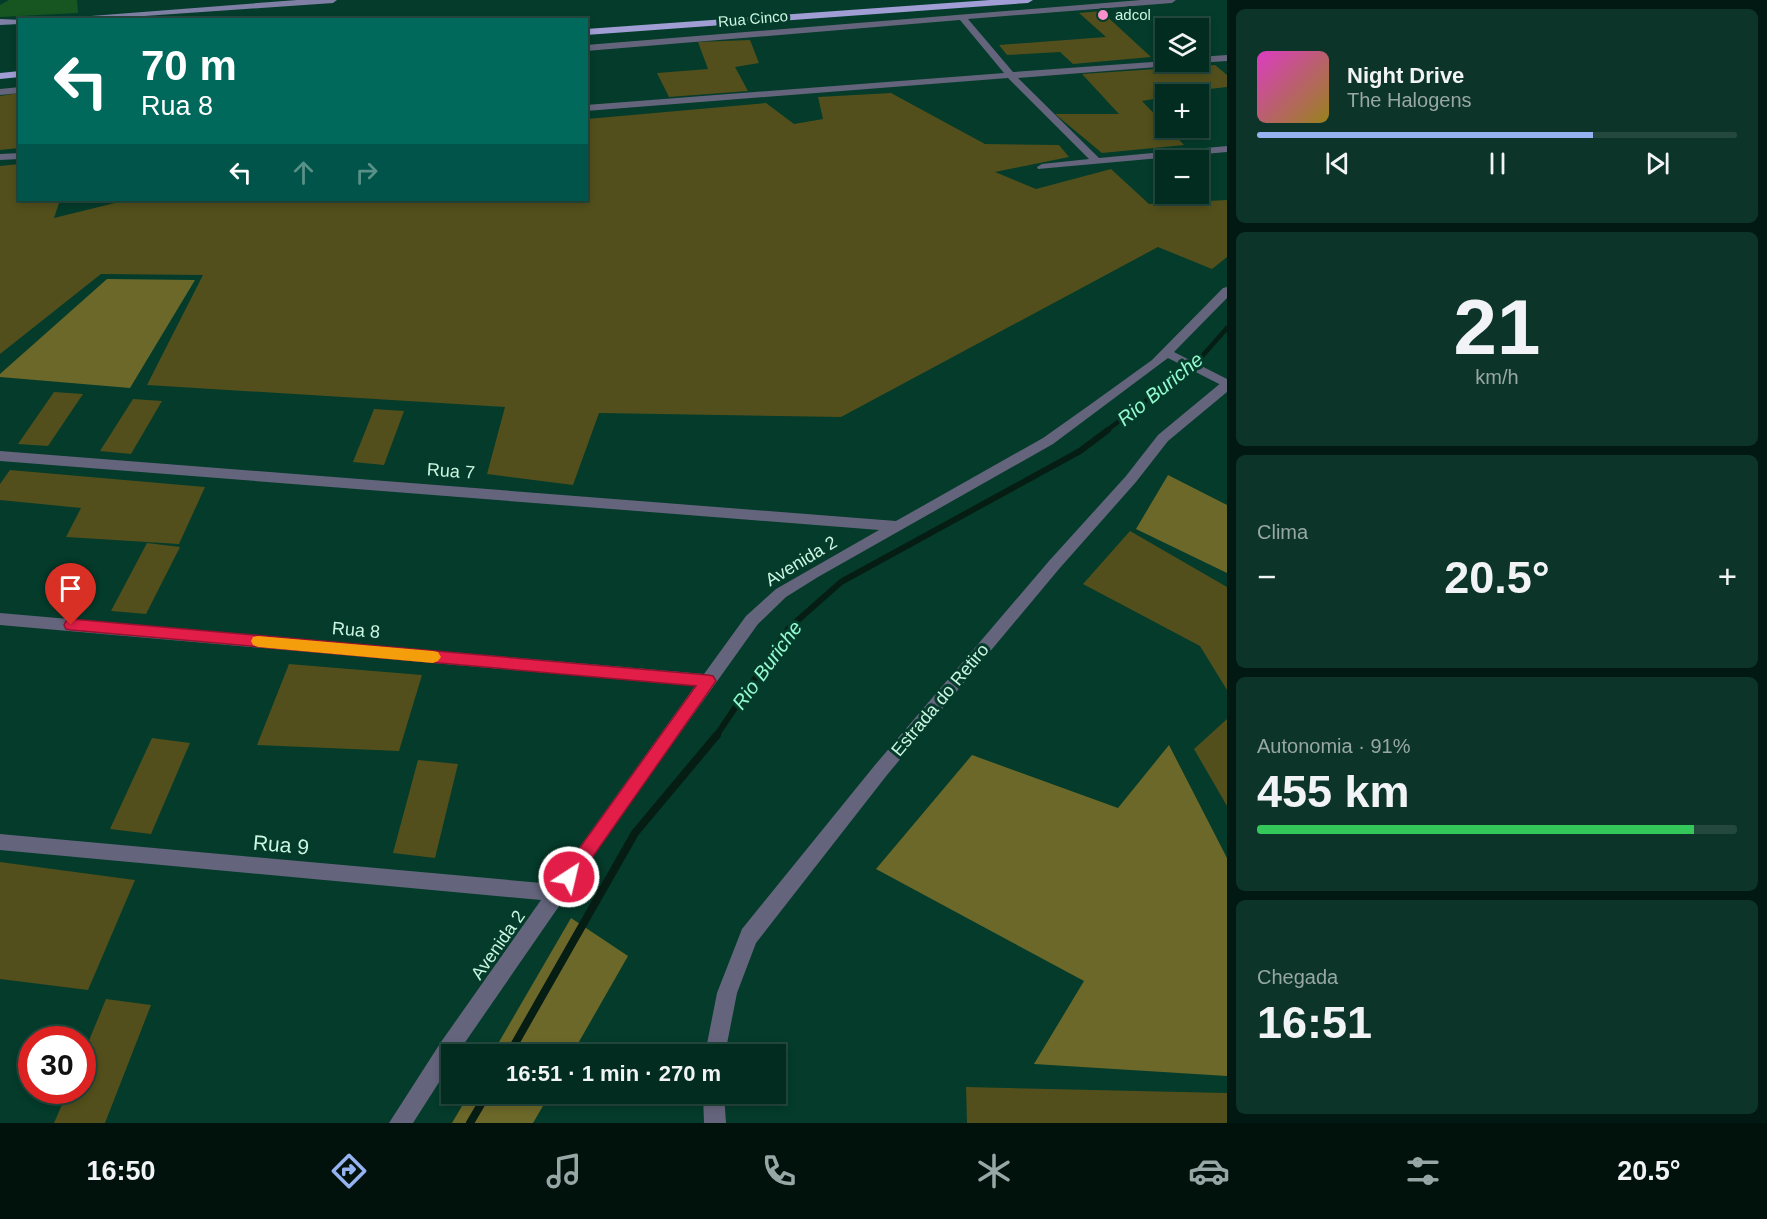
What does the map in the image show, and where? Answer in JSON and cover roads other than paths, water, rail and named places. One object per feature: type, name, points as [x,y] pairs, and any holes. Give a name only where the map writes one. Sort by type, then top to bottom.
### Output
[{"type":"highway","points":[[588,25],[929,0]]},
{"type":"highway","points":[[588,32],[1028,0]]},
{"type":"highway","points":[[0,68],[18,66]]},
{"type":"highway","points":[[0,76],[18,74]]},
{"type":"main road","points":[[72,18],[333,0]]},
{"type":"main road","points":[[0,22],[18,21]]},
{"type":"street","name":"Rua Cinco","points":[[588,48],[1173,0]]},
{"type":"street","points":[[871,11],[884,22]]},
{"type":"street","points":[[962,17],[1011,76],[1096,160]]},
{"type":"street","points":[[1209,59],[1227,58]]},
{"type":"street","points":[[588,108],[1155,64]]},
{"type":"street","points":[[0,92],[18,90]]},
{"type":"street","points":[[1042,167],[1227,149]]},
{"type":"street","points":[[0,157],[18,156]]},
{"type":"street","name":"Avenida 2","points":[[400,1123],[448,1049],[752,620],[781,593],[1048,441],[1174,357],[1227,291]]},
{"type":"street","points":[[1174,357],[1227,385]]},
{"type":"street","name":"Estrada do Retiro","points":[[716,1044],[722,1007],[734,966],[750,936],[889,761],[1054,565],[1131,479],[1163,438],[1227,385]]},
{"type":"street","name":"Rua 7","points":[[0,456],[899,526]]},
{"type":"street","name":"Rua 8","points":[[0,619],[708,681]]},
{"type":"street","name":"Rua 9","points":[[0,842],[558,893]]},
{"type":"street","points":[[714,1104],[715,1123]]},
{"type":"waterway","name":"Rio Buriche","points":[[1106,431],[1197,362],[1227,328]]},
{"type":"waterway","name":"Rio Buriche","points":[[716,736],[789,628],[841,582],[1080,451],[1108,430]]},
{"type":"waterway","name":"Rio Buriche","points":[[515,1044],[635,833],[717,735]]},
{"type":"waterway","name":"Rio Buriche","points":[[470,1123],[481,1104]]},
{"type":"place","name":"adcol","points":[[1103,15]]}]
